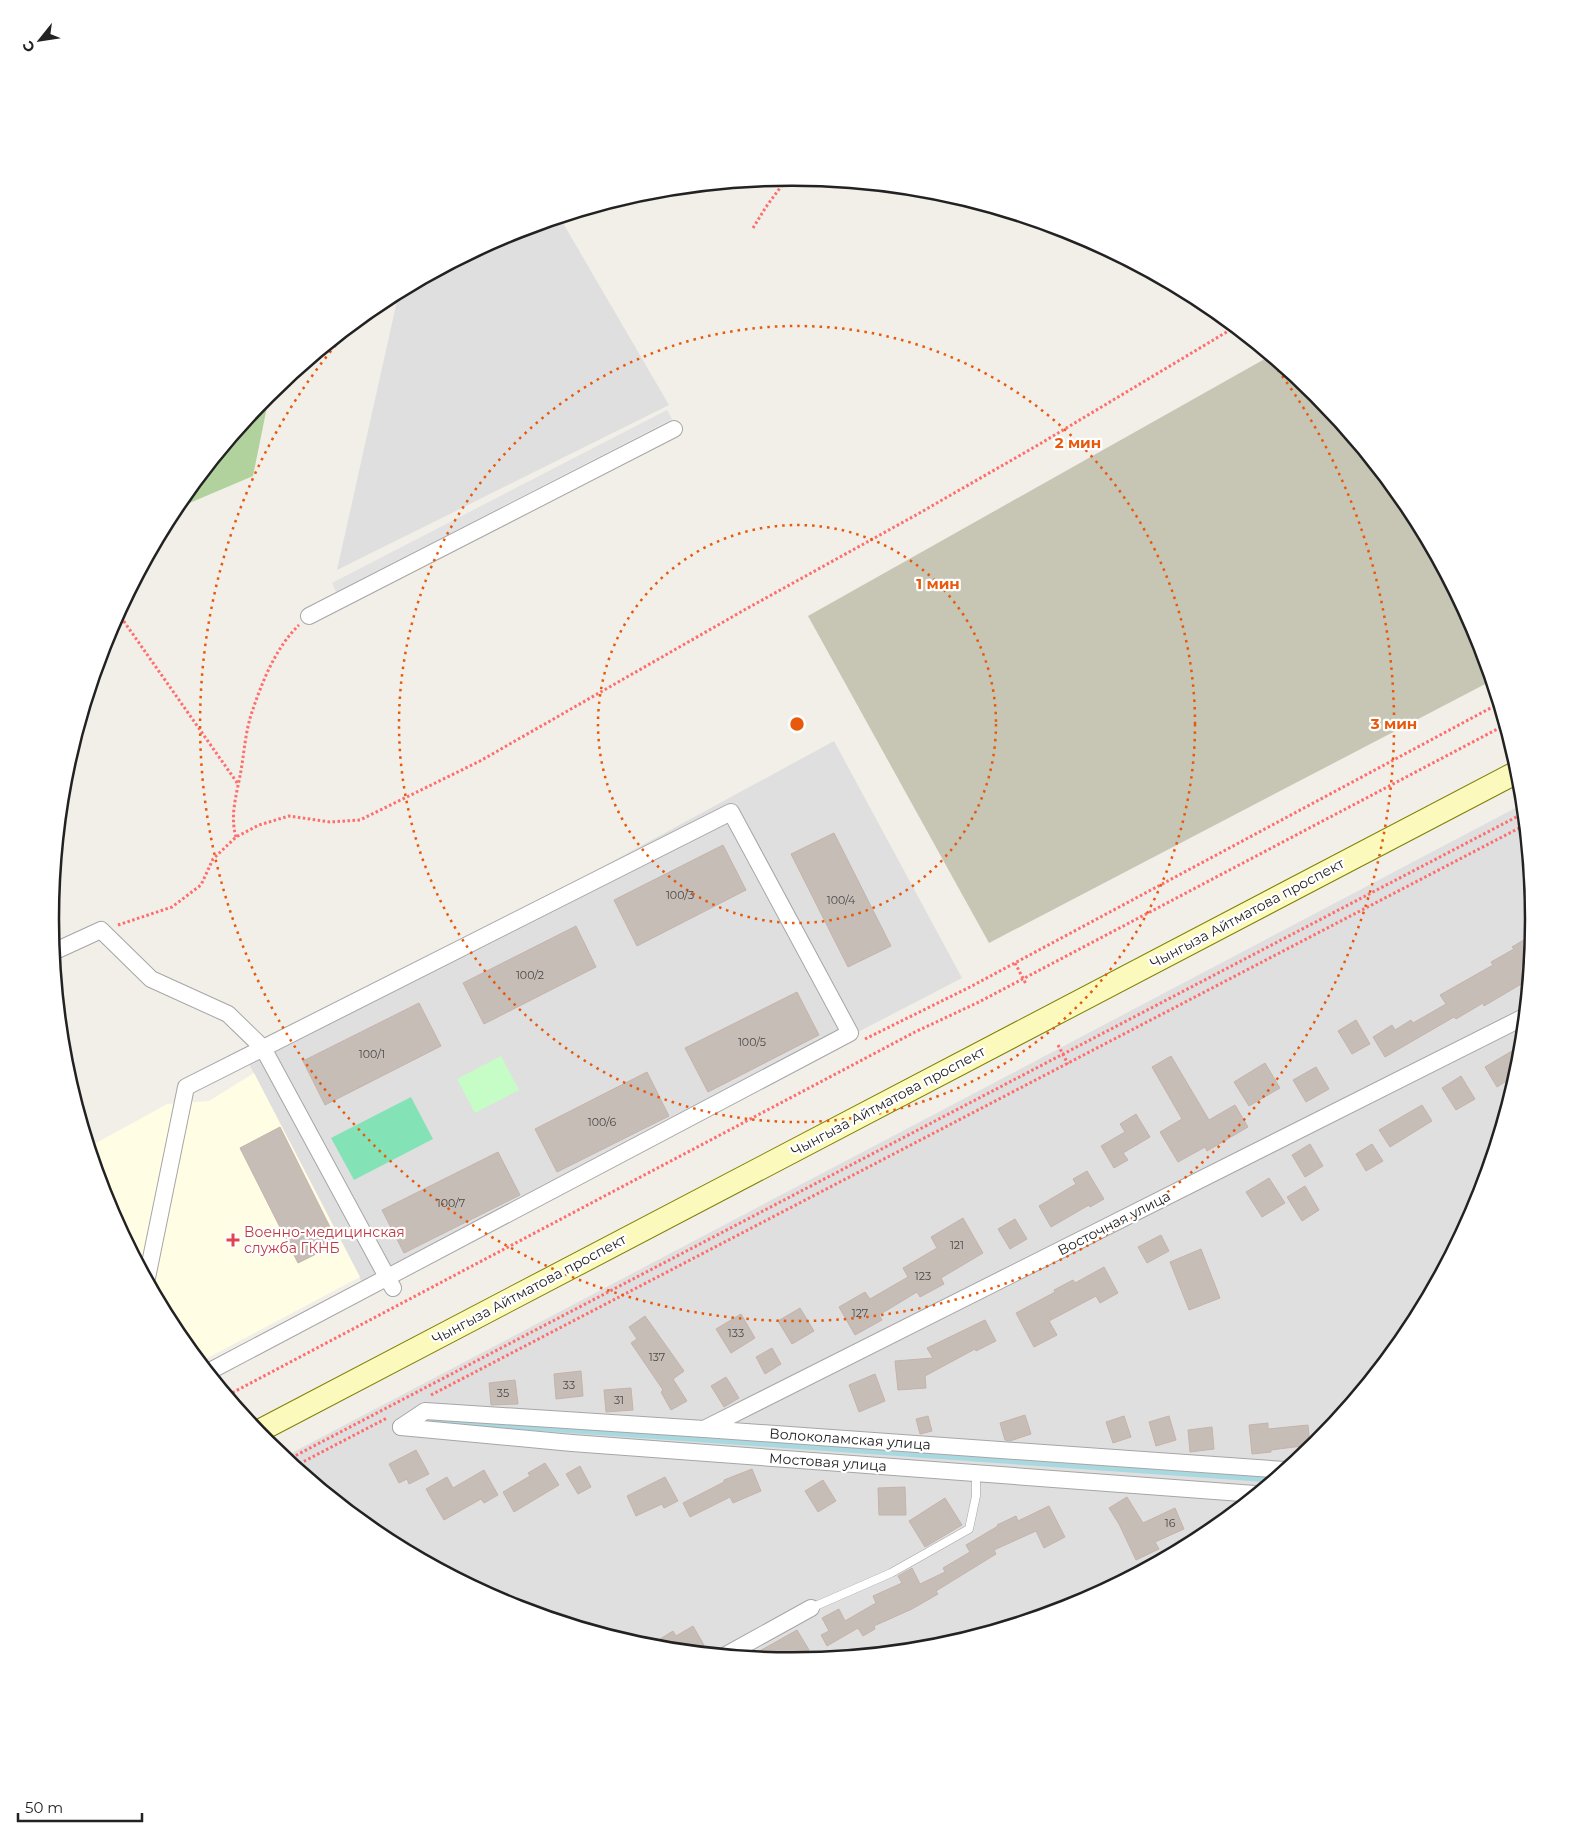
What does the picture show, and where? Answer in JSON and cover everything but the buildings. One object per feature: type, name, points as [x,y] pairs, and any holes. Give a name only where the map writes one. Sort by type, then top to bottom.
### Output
[{"type":"main road","name":"Чынгыза Айтматова проспект","points":[[265,1428],[1511,775]]},
{"type":"street","points":[[309,616],[674,429]]},
{"type":"street","points":[[149,1270],[186,1087],[731,812],[850,1033],[390,1283],[214,1369]]},
{"type":"street","points":[[60,949],[101,930],[151,979],[228,1014],[263,1048],[390,1283]]},
{"type":"street","name":"Восточная улица","points":[[704,1429],[1518,1020]]},
{"type":"street","name":"Волоколамская улица","points":[[394,1422],[417,1416],[425,1411],[1276,1469]]},
{"type":"street","name":"Мостовая улица","points":[[394,1422],[572,1443],[1247,1493]]},
{"type":"street","points":[[734,1650],[811,1608]]},
{"type":"lane","points":[[811,1608],[891,1573],[968,1529],[976,1496],[976,1473]]},
{"type":"path","points":[[753,228],[781,186]]},
{"type":"path","points":[[101,930],[172,907],[201,885],[214,859],[236,837],[260,825],[289,816],[330,822],[360,820],[480,761],[916,515],[1046,440],[1229,330]]},
{"type":"path","points":[[236,837],[233,826],[238,784],[252,713],[268,674],[288,636],[309,616]]},
{"type":"path","points":[[123,620],[238,784]]},
{"type":"path","points":[[233,1392],[915,1032],[1023,979],[1500,728]]},
{"type":"path","points":[[295,1456],[1518,816]]},
{"type":"path","points":[[423,1399],[1520,828]]},
{"type":"path","points":[[1015,963],[1026,984]]},
{"type":"path","points":[[1058,1045],[1068,1064]]},
{"type":"path","points":[[302,1463],[394,1422]]},
{"type":"shaded area","points":[[563,223],[669,405],[337,570],[397,302],[468,261],[511,242]]},
{"type":"shaded area","points":[[1264,359],[1310,401],[1343,436],[1374,473],[1402,512],[1427,552],[1450,595],[1486,684],[989,943],[808,616]]},
{"type":"shaded area","points":[[667,410],[672,419],[336,592],[332,583]]},
{"type":"shaded area","points":[[834,741],[962,978],[365,1288],[247,1060]]},
{"type":"shaded area","points":[[1516,807],[1524,871],[1525,919],[1524,967],[1519,1015],[1500,1109],[1486,1155],[1450,1243],[1427,1286],[1402,1326],[1374,1365],[1310,1437],[1238,1501],[1199,1529],[1159,1554],[1116,1577],[1028,1613],[982,1627],[888,1646],[840,1651],[792,1652],[744,1651],[696,1646],[602,1627],[556,1613],[468,1577],[425,1554],[385,1529],[346,1501],[291,1453]]},
{"type":"shaded area","name":"Военно-медицинская служба ГКНБ","points":[[254,1073],[360,1277],[206,1359],[157,1286],[134,1243],[115,1200],[95,1144],[167,1104],[209,1101]]},
{"type":"green space","points":[[267,409],[253,476],[188,504],[210,473]]},
{"type":"green space","points":[[501,1056],[519,1090],[475,1113],[457,1079]]},
{"type":"green space","points":[[411,1097],[433,1139],[354,1180],[331,1138]]},
{"type":"waterway","points":[[420,1420],[1264,1479]]},
{"type":"place","name":"Военно-медицинская служба ГКНБ","points":[[233,1240]]}]
